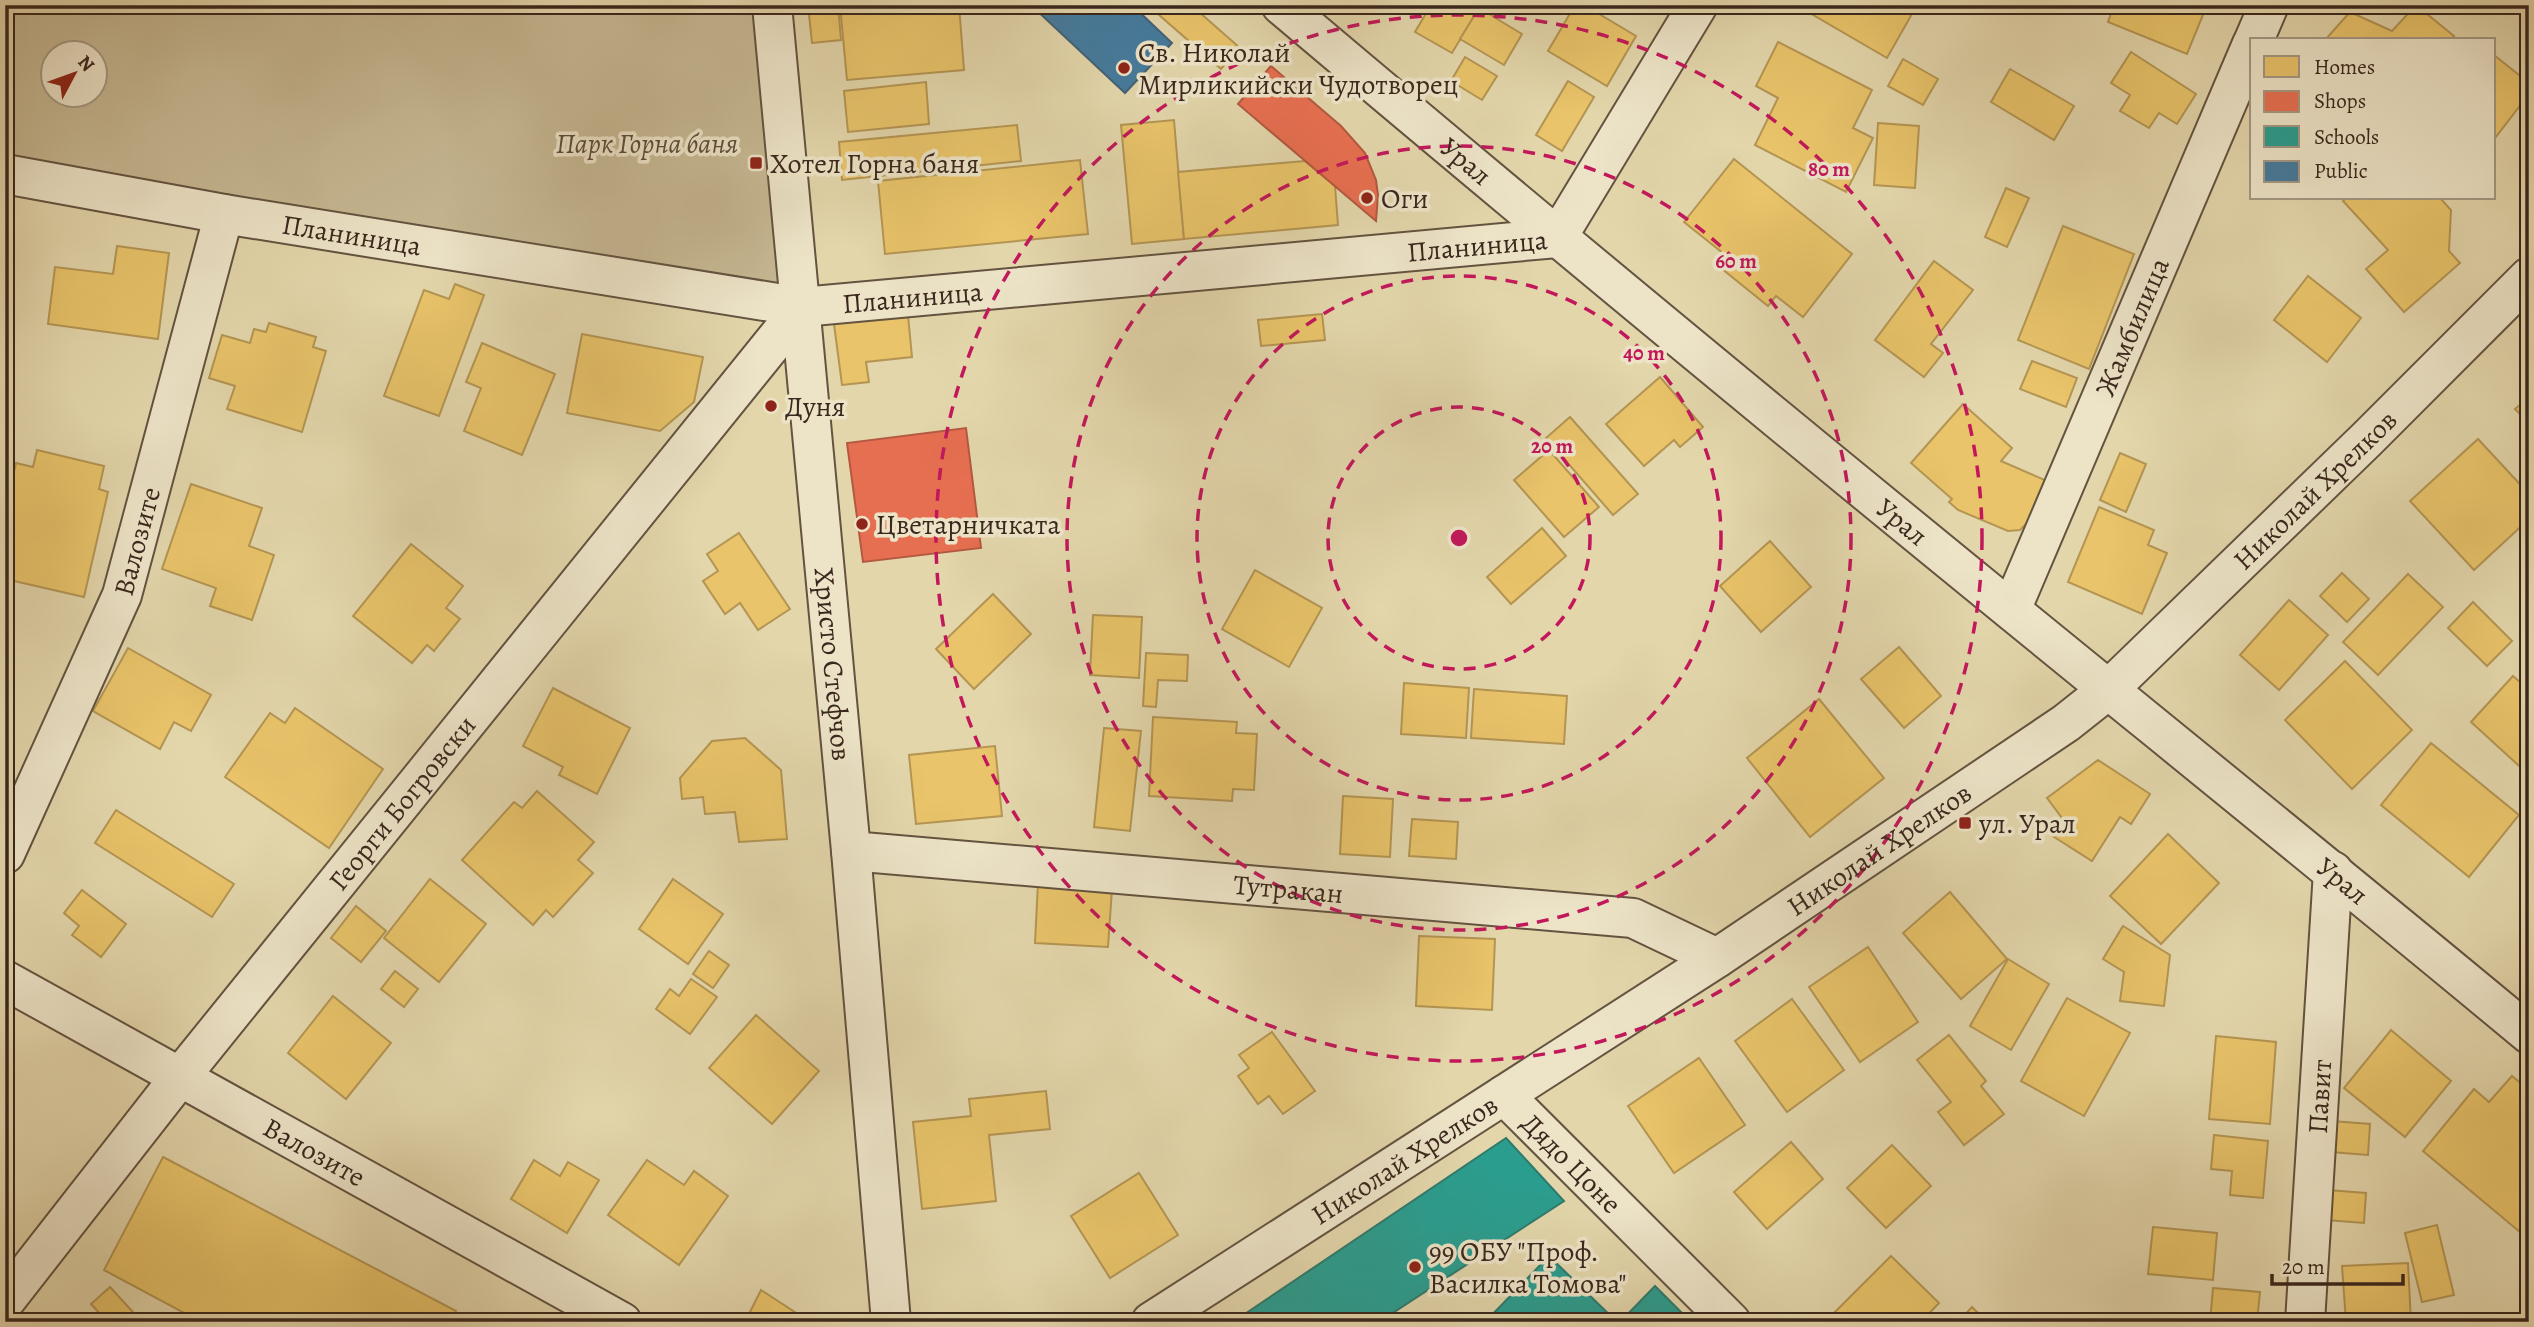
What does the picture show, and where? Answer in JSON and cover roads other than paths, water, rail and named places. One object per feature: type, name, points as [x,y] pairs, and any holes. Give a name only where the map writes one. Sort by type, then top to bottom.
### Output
[{"type":"street","name":"Христо Стефчов","points":[[772,5],[802,307],[891,1322]]},
{"type":"street","name":"Урал","points":[[1281,5],[1557,238],[2529,1034]]},
{"type":"street","name":"Планиница","points":[[5,174],[224,214],[802,307],[1557,238],[1698,5]]},
{"type":"street","name":"Жамбилица","points":[[2255,38],[2269,5]]},
{"type":"street","name":"Жамбилица","points":[[2011,610],[2250,49]]},
{"type":"street","name":"Валозите","points":[[5,854],[122,595],[224,214]]},
{"type":"street","name":"Николай Хрелков","points":[[1151,1322],[1717,958],[2066,723],[2109,689],[2367,439],[2529,277]]},
{"type":"street","name":"Георги Богровски","points":[[5,1301],[180,1077],[802,307]]},
{"type":"street","name":"Тутракан","points":[[851,851],[1633,918],[1717,958]]},
{"type":"street","name":"Павит","points":[[2305,1322],[2333,871]]},
{"type":"street","name":"Валозите","points":[[5,980],[622,1322]]},
{"type":"street","name":"Дядо Цоне","points":[[1504,1094],[1731,1322]]},
{"type":"place","name":"Св. Николай Мирликийски Чудотворец","points":[[1124,68]]},
{"type":"place","name":"Хотел Горна баня","points":[[756,163]]},
{"type":"place","name":"Оги","points":[[1367,198]]},
{"type":"place","name":"Дуня","points":[[771,406]]},
{"type":"place","name":"Цветарничката","points":[[862,524]]},
{"type":"place","name":"ул. Урал","points":[[1965,823]]},
{"type":"place","name":"99 ОБУ \"Проф. Василка Томова\"","points":[[1415,1267]]},
{"type":"park label","name":"Парк Горна баня","points":[[647,143]]}]
